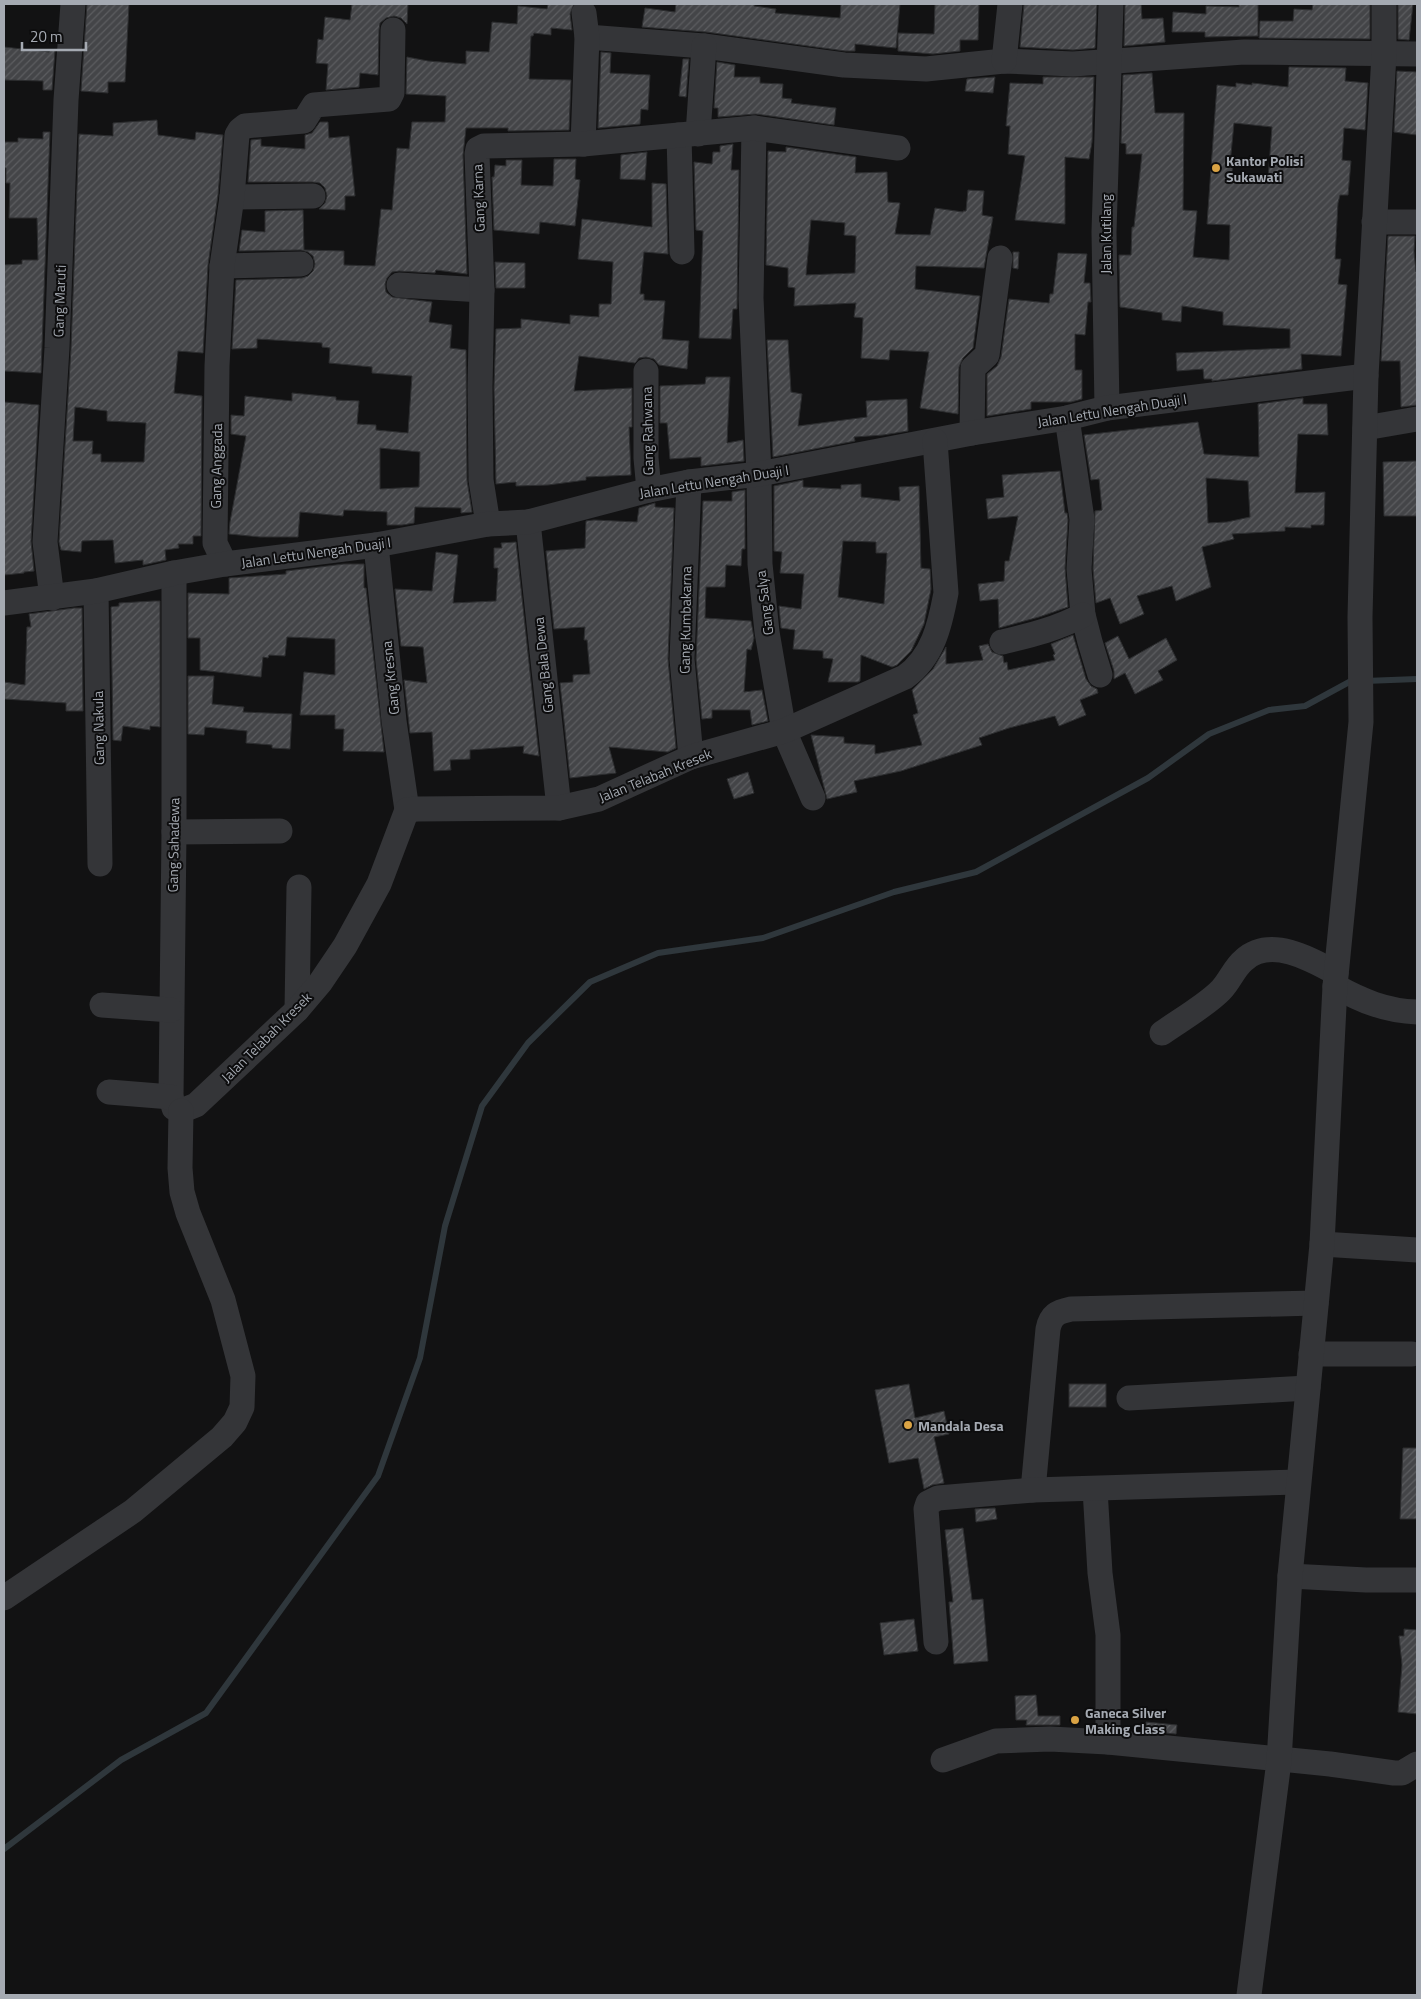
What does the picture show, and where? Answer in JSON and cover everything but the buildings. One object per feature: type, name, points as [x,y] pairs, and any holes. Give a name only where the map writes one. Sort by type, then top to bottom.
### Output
[{"type":"street","name":"Gang Maruti","points":[[52,598],[45,542],[57,348],[66,100],[73,4]]},
{"type":"street","points":[[1004,61],[1010,4]]},
{"type":"street","name":"Jalan Kutilang","points":[[1107,408],[1104,232],[1111,4]]},
{"type":"street","points":[[1249,1995],[1279,1760],[1290,1576],[1322,1244],[1336,980],[1360,722],[1360,617],[1366,376],[1384,54],[1384,4]]},
{"type":"street","points":[[583,144],[586,25],[704,46],[853,66],[926,69],[1004,61],[1073,64],[1108,60],[1244,52],[1417,54]]},
{"type":"street","name":"Gang Anggada","points":[[226,564],[215,543],[217,366],[222,266],[232,198],[237,135],[242,128],[304,121],[314,105],[389,99],[392,92],[393,30]]},
{"type":"street","points":[[682,252],[688,134],[704,46]]},
{"type":"street","name":"Gang Karna","points":[[488,524],[481,480],[482,290],[478,149],[484,146],[583,144],[754,128],[898,148]]},
{"type":"street","name":"Gang Salya","points":[[754,128],[751,298],[759,474],[760,564],[767,632],[784,730],[814,798]]},
{"type":"street","points":[[232,198],[313,196]]},
{"type":"street","points":[[1374,222],[1417,222]]},
{"type":"street","points":[[972,433],[973,368],[987,355],[1000,258]]},
{"type":"street","points":[[222,266],[301,264]]},
{"type":"street","points":[[399,285],[482,290]]},
{"type":"street","name":"Gang Rahwana","points":[[646,371],[646,458],[649,490]]},
{"type":"street","name":"Jalan Lettu Nengah Duaji I","points":[[4,603],[96,591],[174,573],[226,564],[376,544],[488,524],[528,522],[649,490],[689,482],[759,474],[972,433],[1067,418],[1107,408],[1366,376]]},
{"type":"street","points":[[1067,418],[1082,519],[1079,569],[1083,615],[1100,674]]},
{"type":"street","points":[[1365,428],[1417,419]]},
{"type":"street","name":"Jalan Telabah Kresek","points":[[176,1104],[196,1105],[297,1010],[320,982],[345,946],[379,884],[407,810],[559,808],[598,800],[691,757],[784,730],[905,677],[915,670],[925,658],[934,639],[942,616],[946,592],[935,441]]},
{"type":"street","name":"Gang Kumbakarna","points":[[689,482],[682,659],[691,757]]},
{"type":"street","name":"Gang Bala Dewa","points":[[528,522],[559,808]]},
{"type":"street","name":"Gang Kresna","points":[[376,544],[394,721],[407,810]]},
{"type":"street","name":"Gang Sahadewa","points":[[4,1598],[133,1511],[222,1437],[235,1422],[242,1407],[243,1376],[223,1300],[188,1213],[182,1192],[180,1168],[170,1010],[174,832],[174,573]]},
{"type":"street","name":"Gang Nakula","points":[[96,591],[100,864]]},
{"type":"street","points":[[1002,642],[1064,626],[1083,615]]},
{"type":"street","points":[[174,832],[280,831]]},
{"type":"street","points":[[297,1010],[299,887]]},
{"type":"street","points":[[1162,1033],[1220,992],[1244,960],[1256,952],[1273,950],[1293,953],[1315,961],[1360,1000],[1380,1008],[1417,1012]]},
{"type":"street","points":[[102,1005],[170,1010]]},
{"type":"street","points":[[109,1092],[176,1104]]},
{"type":"street","points":[[1322,1244],[1417,1250]]},
{"type":"street","points":[[1033,1490],[1048,1329],[1050,1320],[1056,1314],[1071,1310],[1316,1303]]},
{"type":"street","points":[[1311,1354],[1412,1354]]},
{"type":"street","points":[[1128,1398],[1308,1388]]},
{"type":"street","points":[[936,1642],[926,1509],[928,1503],[938,1498],[1033,1490],[1298,1482]]},
{"type":"street","points":[[1095,1489],[1100,1573],[1108,1635],[1108,1742]]},
{"type":"street","points":[[1290,1576],[1366,1580],[1417,1580]]},
{"type":"street","points":[[943,1760],[996,1740],[1050,1739],[1108,1742],[1330,1764],[1394,1773],[1402,1773],[1417,1764]]},
{"type":"waterway","points":[[1365,681],[1417,679]]},
{"type":"waterway","points":[[4,1849],[121,1760],[206,1713],[378,1476],[420,1358],[445,1226],[482,1106],[528,1043],[590,982],[658,953],[763,938],[894,892],[976,872],[1148,778],[1209,734],[1269,710],[1305,706],[1351,681],[1355,681]]},
{"type":"place","name":"Kantor Polisi Sukawati","points":[[1216,168]]},
{"type":"place","name":"Mandala Desa","points":[[908,1425]]},
{"type":"place","name":"Ganeca Silver Making Class","points":[[1075,1720]]}]
